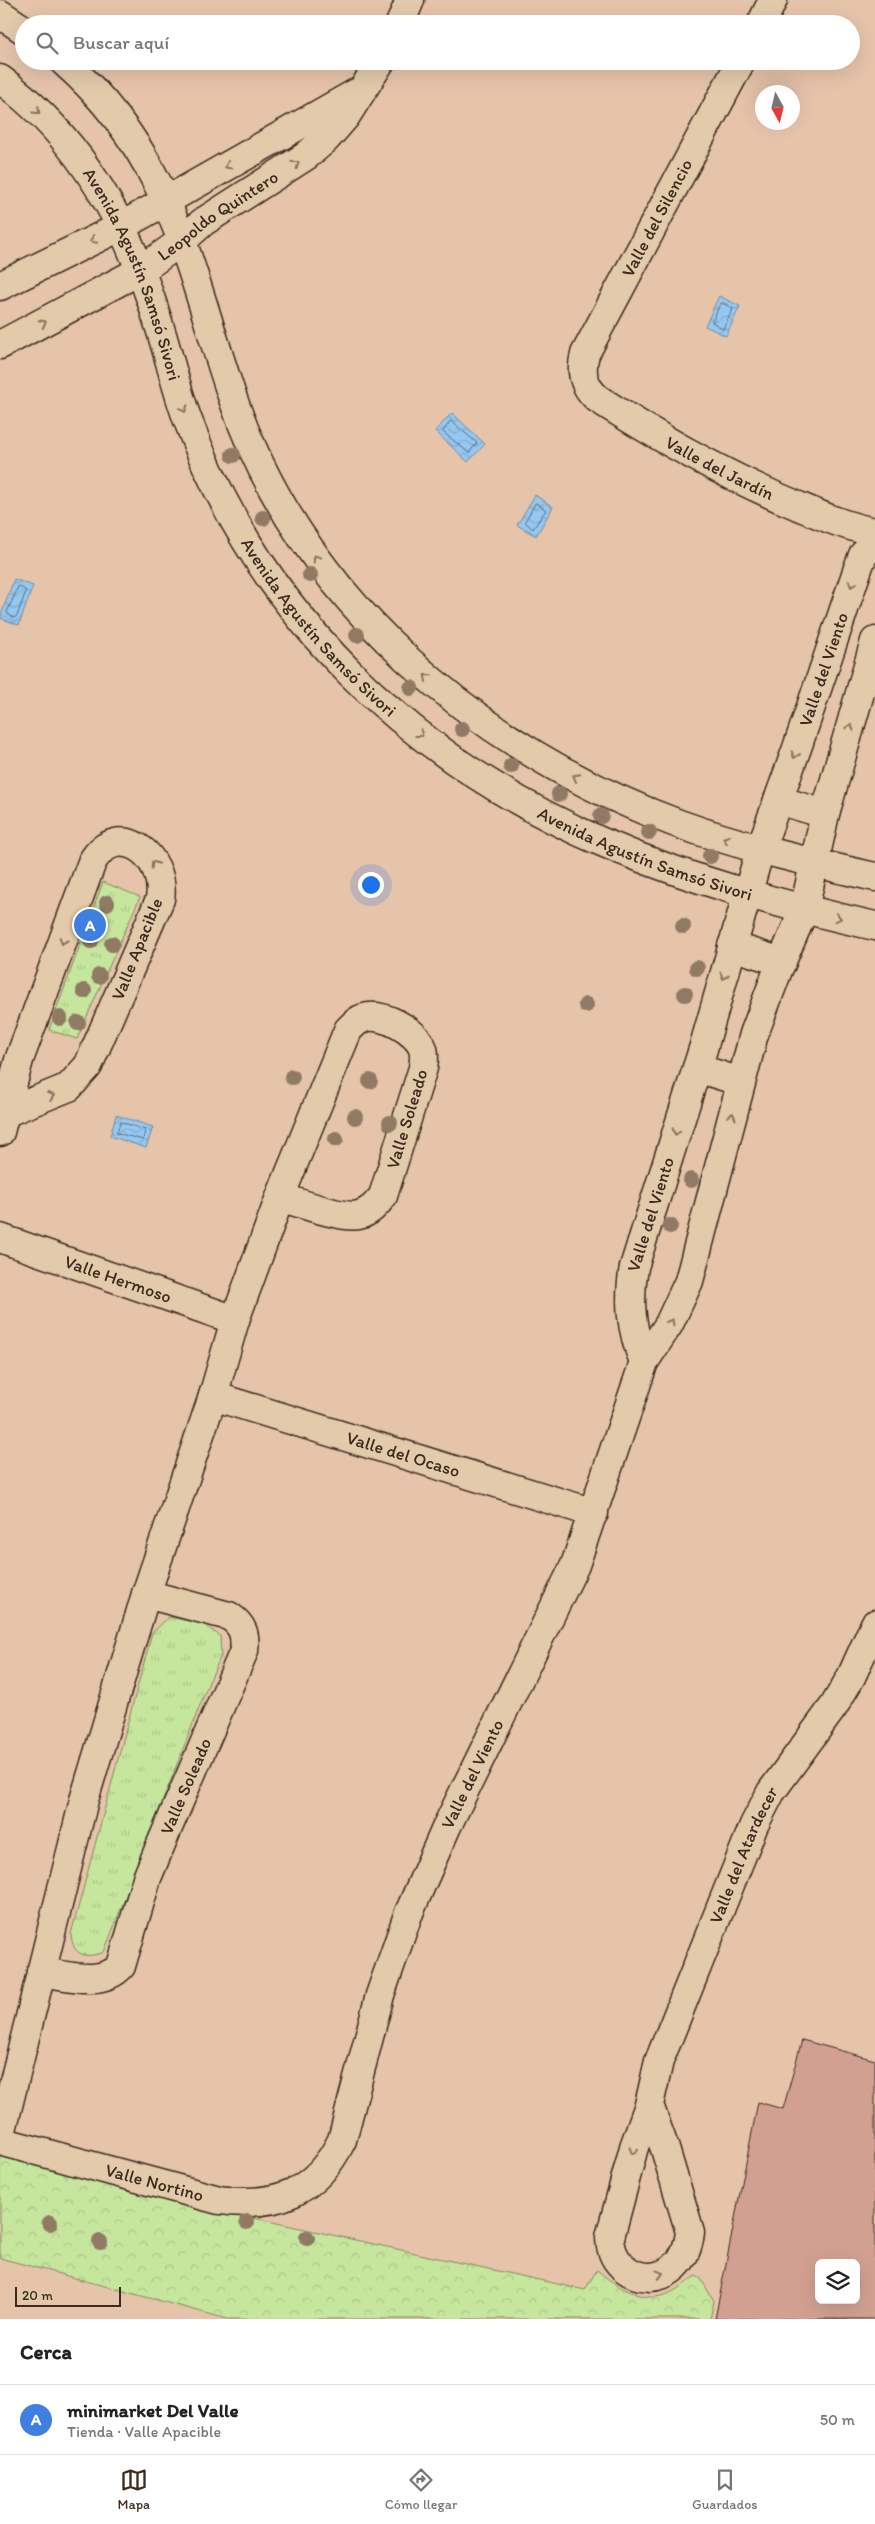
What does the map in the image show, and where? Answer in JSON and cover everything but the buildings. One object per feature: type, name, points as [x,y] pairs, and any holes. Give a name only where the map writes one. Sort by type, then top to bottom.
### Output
[{"type":"street","points":[[404,15],[410,0]]},
{"type":"street","points":[[766,15],[773,0]]},
{"type":"street","points":[[0,14],[15,24]]},
{"type":"street","points":[[72,70],[103,100],[127,132],[149,165],[167,200],[183,240],[232,396],[250,442],[271,486],[321,565],[383,637],[428,678],[476,715],[576,777],[626,802],[678,823],[760,850],[875,877]]},
{"type":"street","name":"Leopoldo Quintero","points":[[0,345],[141,270],[183,240],[203,222],[306,156],[326,139],[346,116],[375,70]]},
{"type":"street","name":"Valle del Silencio","points":[[583,378],[585,354],[736,70]]},
{"type":"street","name":"Avenida Agustín Samsó Sivori","points":[[0,79],[39,113],[70,148],[98,185],[122,226],[141,270],[187,417],[222,499],[267,575],[293,611],[328,651],[406,723],[454,760],[506,793],[560,823],[647,861],[746,894],[804,910],[875,926]]},
{"type":"street","name":"Leopoldo Quintero","points":[[0,286],[122,226],[361,90]]},
{"type":"street","name":"Valle del Jardín","points":[[583,378],[591,392],[598,399],[650,432],[706,463],[769,494],[834,521],[875,532]]},
{"type":"street","name":"Valle del Viento","points":[[644,1362],[635,1342],[631,1320],[630,1293],[634,1267],[697,1068],[760,850],[858,568],[863,555],[875,543]]},
{"type":"street","name":"Valle del Viento","points":[[308,2185],[323,2172],[342,2140],[380,1995],[408,1915],[447,1826],[571,1573],[594,1513],[644,1362],[670,1324],[688,1281],[754,1034],[804,910],[825,814],[875,641]]},
{"type":"street","points":[[778,800],[825,814]]},
{"type":"street","name":"Valle Apacible","points":[[116,843],[126,843],[141,850],[154,862],[159,871],[161,881],[160,899],[88,1066],[69,1087],[2,1122],[19,1060],[92,862],[101,850],[116,843]]},
{"type":"street","points":[[732,946],[782,962]]},
{"type":"street","name":"Valle Soleado","points":[[0,2139],[84,1800],[146,1594],[213,1396],[235,1320],[280,1197],[348,1030],[354,1023],[364,1018],[374,1017],[383,1019],[412,1034],[423,1048],[424,1068],[383,1196],[376,1206],[367,1212],[349,1216],[280,1197]]},
{"type":"street","points":[[697,1068],[741,1082]]},
{"type":"street","name":"Valle Hermoso","points":[[0,1238],[235,1320]]},
{"type":"street","name":"Valle del Ocaso","points":[[213,1396],[594,1513]]},
{"type":"street","name":"Valle Soleado","points":[[41,1972],[98,1978],[115,1973],[121,1966],[147,1878],[160,1844],[244,1651],[246,1639],[244,1631],[238,1622],[229,1616],[146,1594]]},
{"type":"street","name":"Valle del Atardecer","points":[[649,2105],[666,2149],[690,2232],[689,2244],[680,2265],[653,2277],[632,2273],[621,2265],[610,2246],[610,2236],[634,2147],[649,2105],[659,2062],[754,1826],[771,1792],[834,1706],[851,1677],[875,1624]]},
{"type":"street","name":"Valle Nortino","points":[[0,2139],[227,2201],[243,2203],[266,2201],[288,2195],[308,2185]]},
{"type":"green space","points":[[103,882],[140,897],[77,1039],[49,1030]]},
{"type":"green space","points":[[169,1617],[203,1624],[220,1636],[221,1656],[209,1682],[104,1952],[91,1955],[81,1954],[74,1947],[71,1934],[152,1633]]},
{"type":"green space","points":[[0,2150],[231,2213],[585,2290],[597,2270],[620,2287],[637,2295],[647,2297],[665,2295],[681,2287],[696,2276],[701,2279],[714,2301],[710,2319],[228,2319],[0,2258]]},
{"type":"water","points":[[719,296],[740,306],[726,336],[705,326]]},
{"type":"water","points":[[452,413],[485,444],[468,462],[435,431]]},
{"type":"water","points":[[535,495],[553,507],[536,536],[517,525]]},
{"type":"water","points":[[14,579],[33,586],[19,625],[0,618]]},
{"type":"water","points":[[116,1115],[153,1127],[146,1148],[110,1136]]},
{"type":"place","name":"minimarket Del Valle","points":[[90,925]]}]
